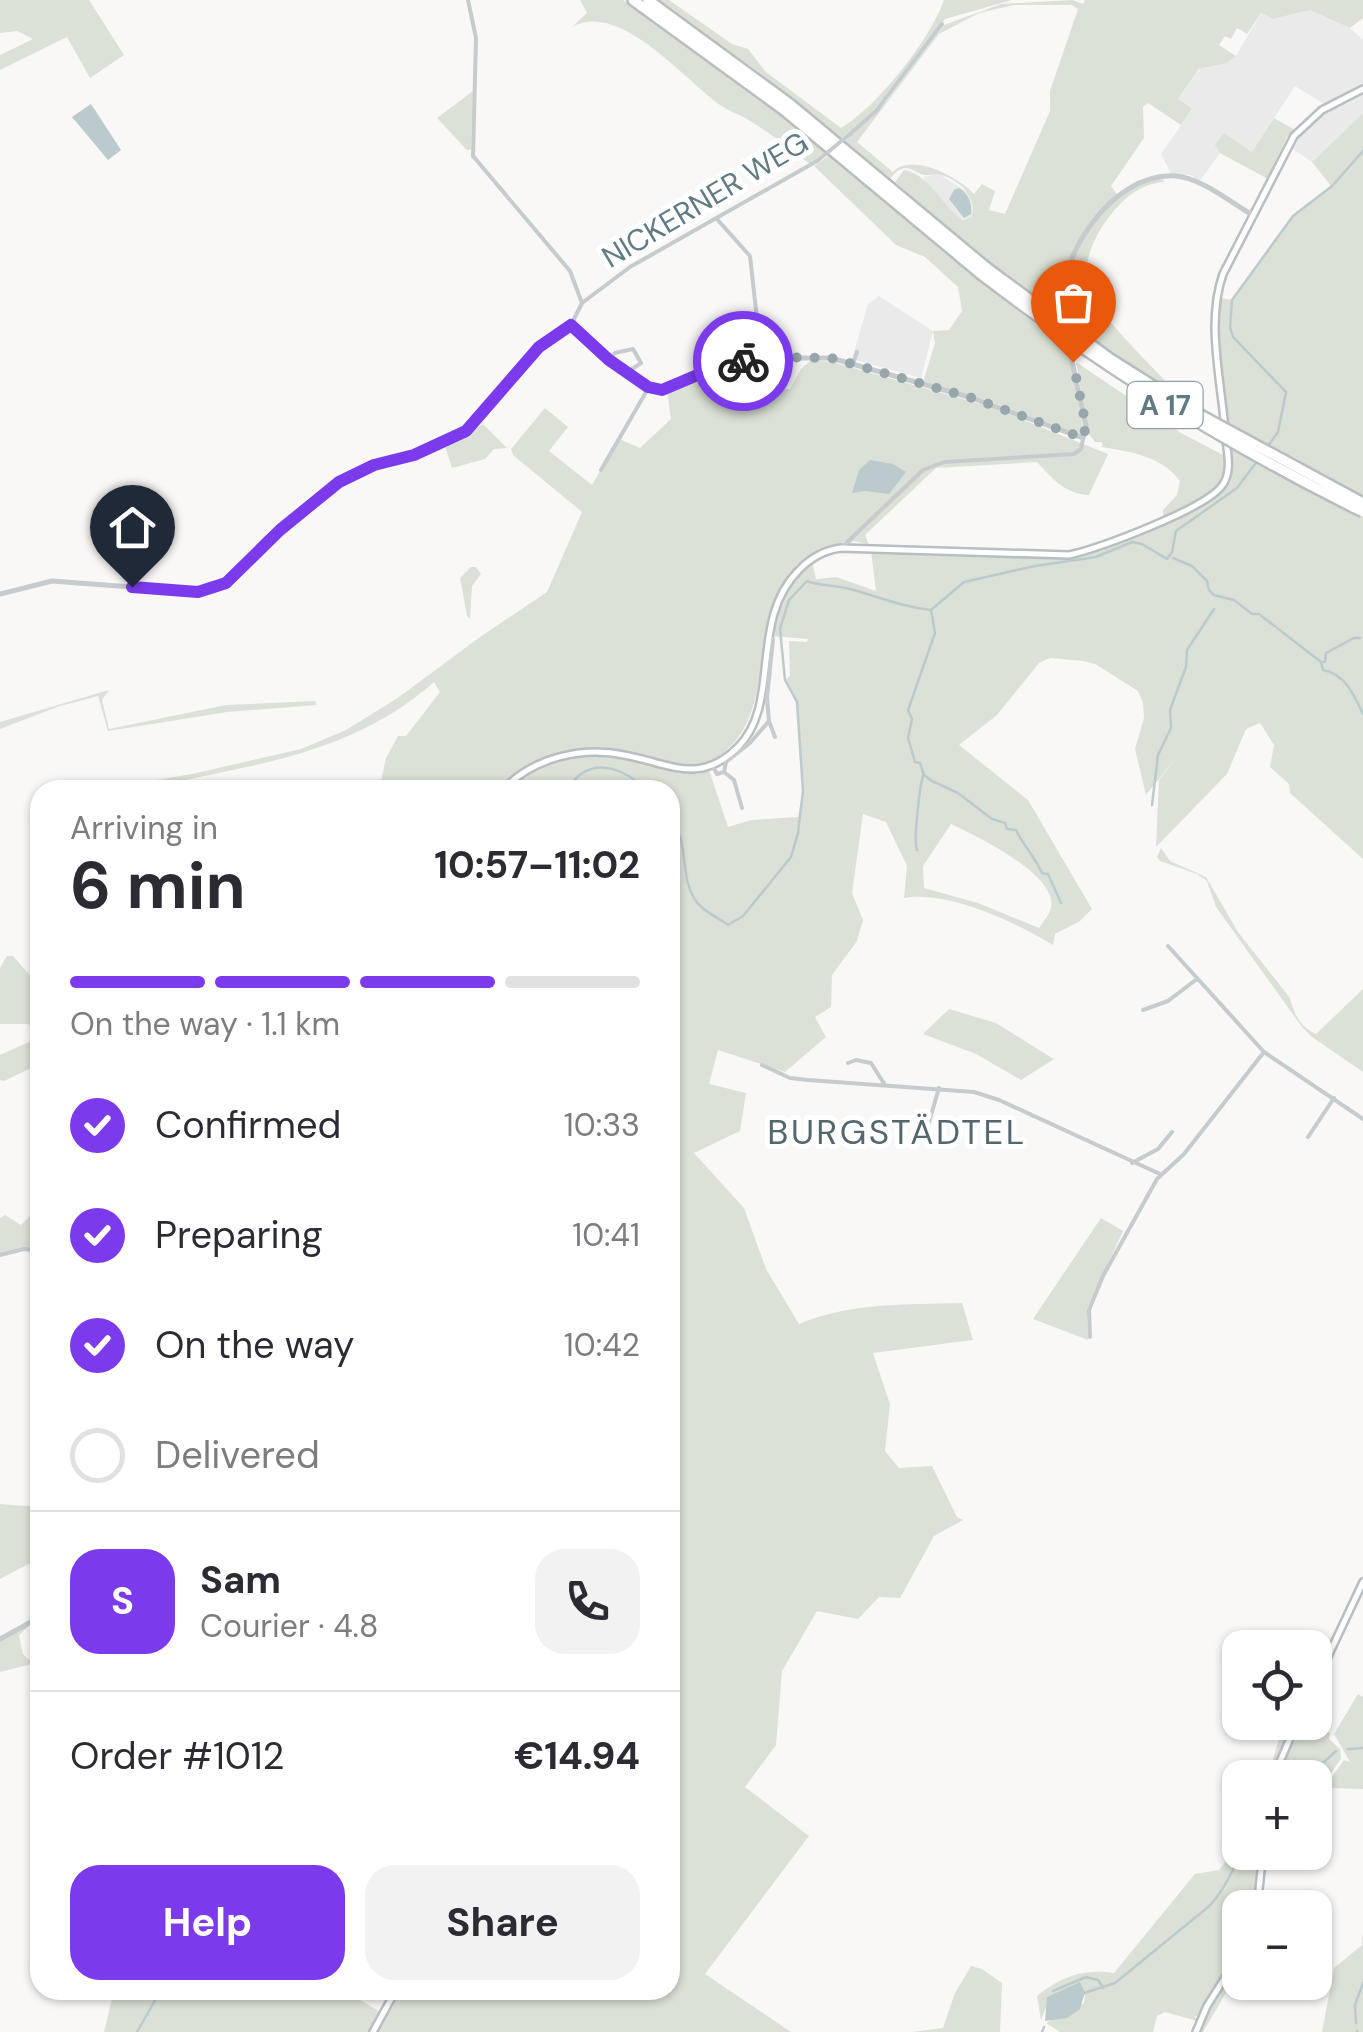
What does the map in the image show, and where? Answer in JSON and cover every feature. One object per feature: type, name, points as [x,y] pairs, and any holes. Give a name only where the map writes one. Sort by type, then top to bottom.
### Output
[{"type":"highway","name":"A 17","points":[[632,0],[784,110],[1072,342],[1161,402],[1363,512]]},
{"type":"highway","name":"A 17","points":[[648,0],[791,105],[985,272],[1165,394],[1363,503]]},
{"type":"main road","points":[[516,780],[533,767],[578,754],[622,754],[687,771],[712,764],[741,744],[752,728],[776,602],[793,576],[819,554],[841,548],[1069,555],[1115,542],[1214,493],[1225,480],[1229,459],[1216,340],[1216,298],[1223,274],[1294,136],[1322,110],[1363,89]]},
{"type":"main road","points":[[1332,1648],[1363,1582]]},
{"type":"main road","points":[[1196,2032],[1222,1983]]},
{"type":"main road","points":[[373,2032],[391,2000]]},
{"type":"street","points":[[468,0],[476,38],[473,156],[570,271],[582,303]]},
{"type":"street","name":"NICKERNER WEG","points":[[571,325],[582,303],[630,266],[818,161],[876,111],[942,24]]},
{"type":"street","points":[[841,548],[923,470],[944,462],[1074,454],[1080,449],[1086,426],[1060,310],[1071,260],[1088,227],[1132,185],[1164,176],[1190,179],[1251,214]]},
{"type":"street","points":[[716,218],[750,256],[756,319],[765,335],[767,357]]},
{"type":"street","points":[[0,594],[52,581],[198,592],[216,588],[237,575],[280,530],[339,482],[466,431],[539,347],[571,325],[609,360],[648,387],[662,390],[707,371],[767,357],[831,358],[972,398],[1083,438]]},
{"type":"street","points":[[609,360],[615,353],[633,349],[640,363],[627,373]]},
{"type":"street","points":[[852,364],[856,352]]},
{"type":"street","points":[[601,470],[648,387]]},
{"type":"street","points":[[768,638],[773,639],[767,698],[775,737]]},
{"type":"street","points":[[724,772],[726,762],[769,721]]},
{"type":"street","points":[[712,764],[718,774],[724,772]]},
{"type":"street","points":[[724,772],[734,780],[742,808]]},
{"type":"street","points":[[1168,946],[1264,1052],[1363,1120]]},
{"type":"street","points":[[1143,1010],[1168,1001],[1197,979]]},
{"type":"street","points":[[1090,1336],[1089,1310],[1103,1276],[1160,1174],[1184,1154],[1264,1052]]},
{"type":"street","points":[[848,1063],[871,1063],[888,1086]]},
{"type":"street","points":[[762,1065],[790,1078],[974,1092],[1160,1174]]},
{"type":"street","points":[[927,1129],[938,1088]]},
{"type":"street","points":[[1308,1137],[1334,1098]]},
{"type":"street","points":[[1132,1164],[1158,1149],[1172,1132]]},
{"type":"street","points":[[0,1255],[30,1250]]},
{"type":"street","points":[[0,1640],[30,1624]]},
{"type":"shaded area","points":[[0,0],[89,0],[124,55],[90,78],[67,37],[0,70],[0,55],[33,39],[17,31],[0,33]]},
{"type":"shaded area","points":[[580,0],[623,0],[694,49],[826,151],[810,164],[755,124],[720,105],[630,33],[610,24],[590,22],[572,27],[587,13]]},
{"type":"shaded area","points":[[657,0],[669,0],[732,44],[748,49],[766,72],[841,128],[870,105],[901,71],[927,34],[944,0],[1012,0],[945,19],[869,116],[840,139],[754,69]]},
{"type":"shaded area","points":[[1072,0],[1083,4],[1085,0],[1363,0],[1363,18],[1350,28],[1310,10],[1273,19],[1261,13],[1247,34],[1237,28],[1231,39],[1225,36],[1219,45],[1236,56],[1227,63],[1199,69],[1178,99],[1192,109],[1181,125],[1148,103],[1143,107],[1144,138],[1111,186],[1119,197],[1132,187],[1161,178],[1165,182],[1136,191],[1113,212],[1093,245],[1086,274],[1093,296],[1112,323],[1169,385],[1181,387],[1181,405],[1065,327],[1062,311],[1058,310],[1061,322],[1052,310],[956,236],[895,182],[904,170],[913,173],[963,220],[972,217],[970,197],[955,181],[908,168],[899,170],[889,179],[844,142],[886,102],[944,25],[1001,4]],"holes":[[[1014,5],[1072,5],[1078,9],[1050,91],[1050,111],[1005,214],[989,210],[995,191],[982,184],[974,194],[935,169],[911,165],[893,172],[857,142],[939,34],[979,13]]]},
{"type":"shaded area","points":[[1310,10],[1350,28],[1363,40],[1363,85],[1324,104],[1295,86],[1252,152],[1219,148],[1220,153],[1200,181],[1190,175],[1171,174],[1161,154],[1192,110],[1178,99],[1200,69],[1227,63],[1236,56],[1261,13],[1273,19]]},
{"type":"shaded area","points":[[473,91],[471,149],[467,150],[437,118]]},
{"type":"shaded area","points":[[1363,94],[1363,113],[1312,162],[1290,147],[1304,129],[1337,104]]},
{"type":"shaded area","points":[[91,104],[121,150],[108,160],[72,117]]},
{"type":"shaded area","points":[[1363,113],[1363,859],[1290,793],[1289,784],[1270,767],[1274,745],[1260,723],[1246,729],[1227,774],[1156,847],[1159,780],[1176,758],[1146,795],[1135,749],[1144,718],[1138,691],[1095,664],[1050,658],[1039,663],[997,715],[959,745],[1028,800],[1092,909],[1080,921],[1055,934],[1053,945],[1002,918],[961,904],[904,898],[907,866],[886,822],[863,814],[852,893],[863,920],[857,941],[832,975],[831,1007],[815,1017],[826,1037],[785,1072],[718,1050],[709,1084],[746,1093],[740,1131],[694,1153],[744,1208],[766,1269],[799,1324],[859,1308],[962,1303],[973,1340],[873,1353],[890,1404],[885,1451],[899,1468],[932,1466],[957,1517],[963,1520],[934,1536],[900,1598],[879,1597],[858,1619],[817,1611],[782,1671],[776,1745],[745,1787],[809,1836],[705,1974],[791,2032],[373,2032],[396,2000],[680,2000],[680,780],[381,780],[386,758],[398,736],[406,736],[440,692],[434,682],[384,718],[303,753],[186,780],[157,780],[301,749],[346,730],[547,592],[582,512],[513,455],[511,449],[545,408],[568,427],[549,451],[592,485],[619,439],[640,448],[671,419],[667,391],[707,379],[724,399],[763,389],[790,389],[811,360],[832,362],[991,407],[1108,454],[1089,495],[1066,489],[1037,462],[936,468],[865,535],[869,545],[854,541],[847,545],[845,541],[818,551],[795,570],[775,602],[754,703],[745,726],[730,747],[707,764],[728,827],[751,820],[798,817],[803,791],[797,702],[785,680],[790,676],[789,641],[808,639],[771,636],[780,604],[797,577],[812,561],[816,579],[836,577],[876,591],[871,551],[1069,557],[1149,531],[1209,500],[1225,484],[1230,461],[1219,338],[1220,298],[1232,300],[1293,216],[1331,186],[1312,162]],"holes":[[[951,824],[1029,869],[1049,894],[1051,907],[1039,928],[978,903],[924,888],[923,866]]]},
{"type":"shaded area","points":[[1274,118],[1295,130],[1287,137],[1268,179],[1220,153],[1215,145],[1224,133],[1252,152]]},
{"type":"shaded area","points":[[830,155],[1038,326],[1070,357],[1084,433],[1080,435],[989,401],[923,382],[935,343],[933,331],[949,330],[962,311],[958,287],[925,257],[896,245],[814,166]]},
{"type":"shaded area","points":[[939,174],[970,194],[974,216],[968,220],[958,218],[932,192],[923,177]]},
{"type":"shaded area","points":[[959,188],[971,206],[971,214],[964,218],[949,199]]},
{"type":"shaded area","points":[[879,296],[933,331],[921,378],[852,359],[868,304]]},
{"type":"shaded area","points":[[1076,362],[1181,433],[1225,456],[1224,469],[1214,488],[1196,502],[1163,517],[1163,510],[1177,495],[1180,481],[1155,461],[1095,442],[1089,434]]},
{"type":"shaded area","points":[[483,424],[507,448],[494,449],[485,459],[452,468],[445,446]]},
{"type":"shaded area","points":[[870,460],[893,464],[906,472],[889,494],[852,493],[859,470]]},
{"type":"shaded area","points":[[471,567],[481,574],[472,586],[470,619],[460,578]]},
{"type":"shaded area","points":[[109,690],[102,700],[109,729],[226,705],[315,701],[317,705],[227,712],[108,731],[98,696],[0,729],[0,722]]},
{"type":"shaded area","points":[[1161,848],[1170,861],[1206,877],[1238,932],[1290,998],[1298,1019],[1310,1031],[1316,1034],[1363,989],[1363,1072],[1302,1027],[1216,907],[1207,881],[1160,861],[1157,857]]},
{"type":"shaded area","points":[[7,956],[13,956],[30,976],[30,1025],[0,1024],[0,968]]},
{"type":"shaded area","points":[[949,1009],[996,1023],[1054,1059],[1021,1080],[976,1054],[923,1034]]},
{"type":"shaded area","points":[[30,1042],[30,1069],[0,1080],[0,1055]]},
{"type":"shaded area","points":[[5,1215],[21,1225],[30,1216],[30,1250],[0,1255],[0,1218]]},
{"type":"shaded area","points":[[1101,1218],[1123,1231],[1087,1309],[1088,1340],[1033,1319]]},
{"type":"shaded area","points":[[0,1504],[30,1506],[30,1563],[0,1579]]},
{"type":"shaded area","points":[[30,1624],[19,1636],[30,1664],[0,1672],[0,1639]]},
{"type":"shaded area","points":[[1358,1694],[1363,1697],[1363,1789],[1332,1788],[1332,1777],[1344,1760],[1350,1762],[1334,1734]]},
{"type":"shaded area","points":[[1279,1740],[1287,1740],[1278,1760],[1273,1760]]},
{"type":"shaded area","points":[[1293,1740],[1330,1740],[1340,1749],[1341,1759],[1332,1771],[1332,1760],[1284,1760]]},
{"type":"shaded area","points":[[1222,1866],[1222,1870],[1257,1870],[1256,1890],[1222,1890],[1222,1978],[1199,2016],[1195,2016],[1197,2021],[1165,2012],[1157,2016],[1153,2032],[1060,2032],[1046,2023],[1084,2003],[1085,1992],[1051,1995],[1041,2020],[1037,1996],[1073,1975],[1114,1973],[1195,1874],[1219,1870]]},
{"type":"shaded area","points":[[1363,1934],[1363,2032],[1322,2032],[1328,2000],[1332,2000],[1334,1968],[1362,1945]]},
{"type":"shaded area","points":[[971,1966],[1002,1983],[1000,2032],[912,2032],[943,2028],[955,1993]]},
{"type":"shaded area","points":[[1080,1982],[1085,1992],[1080,2009],[1067,2018],[1045,2021],[1047,1997]]},
{"type":"shaded area","points":[[1222,1987],[1222,2000],[1203,2032],[1199,2032]]},
{"type":"shaded area","points":[[112,2000],[360,2000],[382,2013],[370,2032],[104,2032]]},
{"type":"waterway","points":[[1266,449],[1278,432],[1286,392],[1233,337],[1232,300],[1293,216],[1332,186],[1363,151]]},
{"type":"waterway","points":[[680,838],[687,880],[696,901],[728,925],[743,916],[791,857],[803,791],[797,702],[785,680],[780,629],[789,600],[807,581],[931,610],[964,582],[1096,557],[1132,542],[1167,559],[1176,531],[1237,488],[1258,460]]},
{"type":"waterway","points":[[1173,558],[1192,566],[1214,595],[1234,600],[1252,614],[1259,614],[1321,662],[1323,670],[1348,686],[1363,714]]},
{"type":"waterway","points":[[1152,805],[1158,755],[1171,728],[1170,710],[1186,667],[1187,650],[1214,609]]},
{"type":"waterway","points":[[931,610],[935,633],[908,710],[912,719],[908,738],[915,762],[920,763],[924,775],[932,781],[958,793],[992,819],[1005,823],[1007,829],[1016,830],[1042,873],[1048,874],[1061,903]]},
{"type":"waterway","points":[[1321,662],[1325,662],[1326,653],[1360,638]]},
{"type":"waterway","points":[[575,780],[595,768],[617,770],[634,780]]},
{"type":"waterway","points":[[917,850],[916,825],[923,776]]},
{"type":"waterway","points":[[1348,1749],[1363,1748]]},
{"type":"waterway","points":[[1326,1760],[1336,1751]]},
{"type":"waterway","points":[[1084,1993],[1115,1983],[1207,1908],[1233,1870]]},
{"type":"waterway","points":[[1053,1991],[1086,1977],[1098,1980],[1103,1988]]},
{"type":"waterway","points":[[1356,2023],[1355,2005],[1363,1983]]},
{"type":"waterway","points":[[137,2032],[155,2000]]},
{"type":"waterway","points":[[1042,2032],[1044,2027]]},
{"type":"way so far","points":[[743,361],[767,357],[831,358],[972,398],[1083,438],[1086,426],[1073,362]]},
{"type":"district","name":"BURGSTÄDTEL","points":[[897,1132]]},
{"type":"route","points":[[132,587],[198,592],[226,583],[280,530],[353,473],[414,455],[466,431],[525,361],[558,331],[571,325],[609,360],[648,387],[662,390],[743,361]]}]
